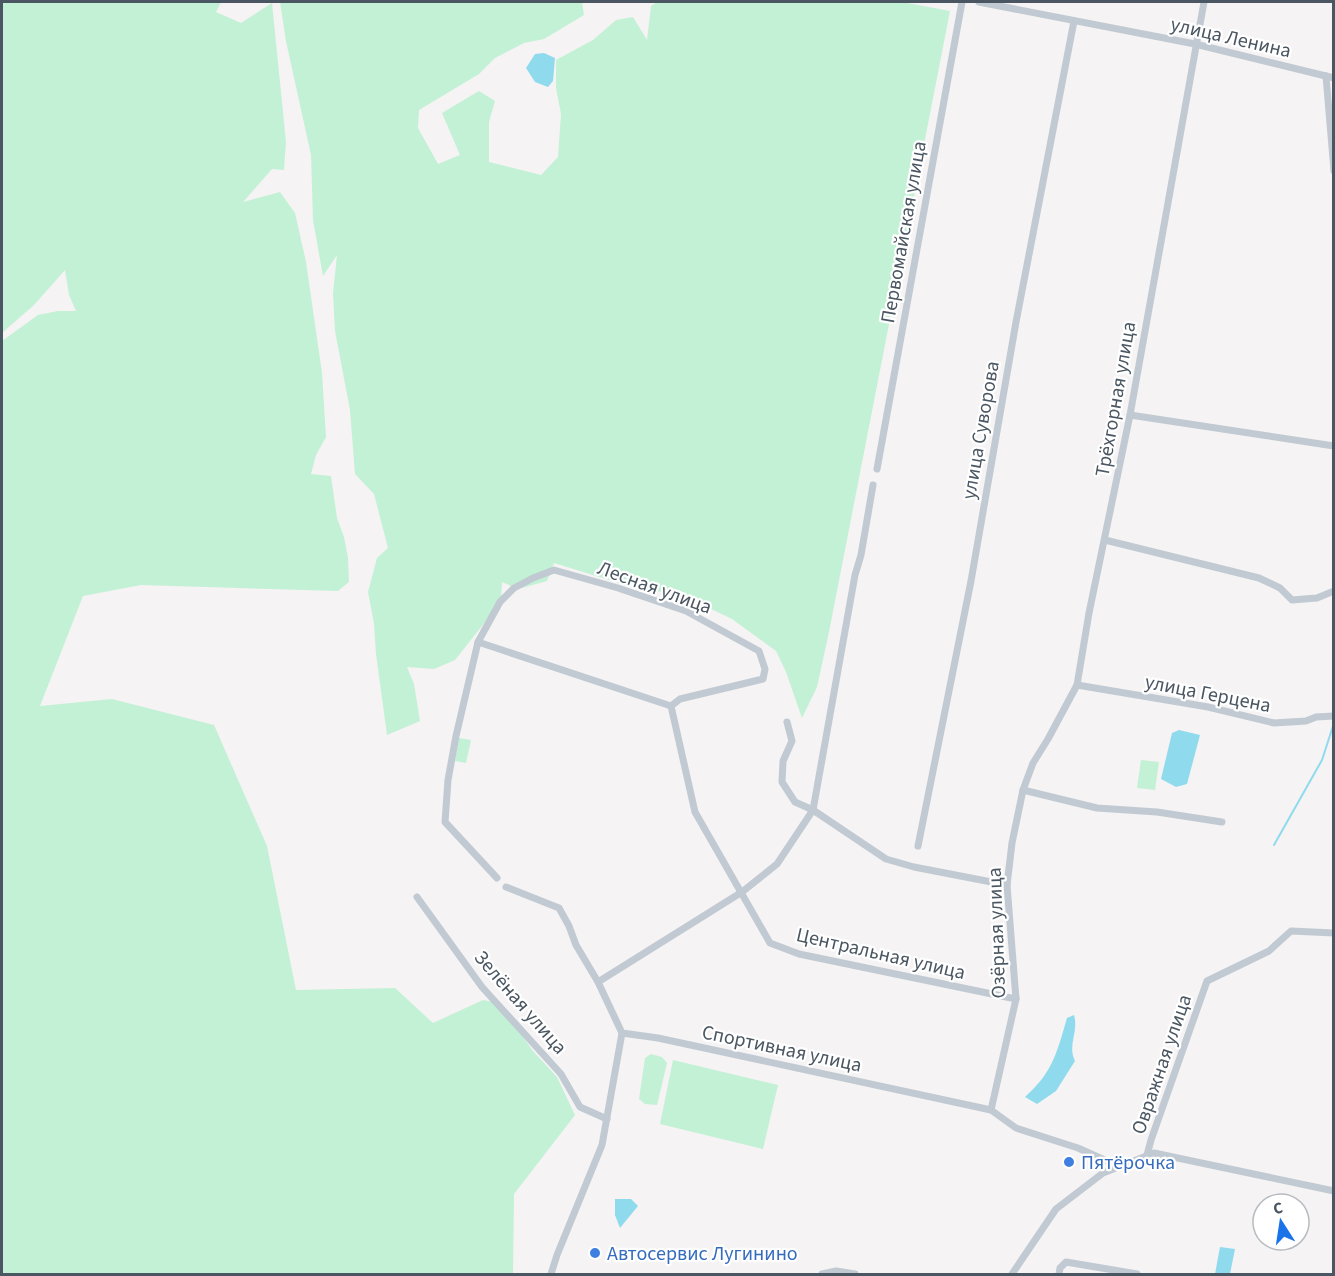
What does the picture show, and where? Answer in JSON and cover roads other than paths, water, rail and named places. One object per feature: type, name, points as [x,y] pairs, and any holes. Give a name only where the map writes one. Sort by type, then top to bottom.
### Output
[{"type":"street","name":"Первомайская улица","points":[[877,468],[962,2]]},
{"type":"street","name":"улица Ленина","points":[[979,2],[1195,44],[1330,77]]},
{"type":"street","name":"Трёхгорная улица","points":[[1023,790],[1033,763],[1077,685],[1089,613],[1130,415],[1204,2]]},
{"type":"street","name":"улица Суворова","points":[[918,846],[971,581],[1016,322],[1074,21]]},
{"type":"street","points":[[1330,77],[1334,171]]},
{"type":"street","points":[[1130,415],[1334,446]]},
{"type":"street","points":[[598,982],[742,892],[777,864],[813,810],[873,485]]},
{"type":"street","points":[[1105,540],[1259,578],[1280,588],[1292,600],[1317,598],[1334,591]]},
{"type":"street","name":"Лесная улица","points":[[478,642],[500,602],[514,588],[554,570],[600,582],[686,611],[759,651],[765,669],[763,679],[680,699],[671,706]]},
{"type":"street","points":[[497,878],[445,822],[448,780],[456,736],[478,642],[671,706]]},
{"type":"street","name":"улица Герцена","points":[[1077,685],[1208,707],[1274,723],[1334,716]]},
{"type":"street","name":"Центральная улица","points":[[671,706],[695,812],[770,943],[799,954],[1016,999]]},
{"type":"street","points":[[787,722],[792,741],[783,761],[782,782],[795,802],[813,810],[886,859],[914,867],[1007,885]]},
{"type":"street","points":[[1023,790],[1097,808],[1158,812],[1222,822]]},
{"type":"street","name":"Озёрная улица","points":[[992,1110],[1016,999],[1007,885],[1012,843],[1023,790]]},
{"type":"street","points":[[506,887],[559,908],[622,1034],[602,1145],[556,1255],[551,1275]]},
{"type":"street","name":"Зелёная улица","points":[[417,897],[482,987],[561,1074],[580,1107],[607,1119]]},
{"type":"street","name":"Овражная улица","points":[[1147,1155],[1150,1140],[1208,981],[1269,951],[1291,931],[1334,933]]},
{"type":"street","name":"Спортивная улица","points":[[622,1034],[658,1038],[992,1110],[1016,1128],[1078,1148],[1118,1166]]},
{"type":"street","points":[[1012,1275],[1056,1209],[1103,1173],[1154,1152],[1334,1191]]},
{"type":"street","points":[[1059,1275],[1060,1268],[1066,1262],[1137,1275]]},
{"type":"street","points":[[822,1275],[836,1270],[855,1275]]},
{"type":"water","points":[[544,53],[555,58],[553,81],[548,87],[535,82],[526,68],[535,54]]},
{"type":"water","points":[[1179,730],[1200,735],[1187,784],[1176,787],[1161,779],[1172,733]]},
{"type":"water","points":[[1074,1015],[1072,1049],[1075,1061],[1056,1091],[1037,1104],[1025,1097],[1048,1070],[1057,1051],[1067,1018]]},
{"type":"water","points":[[615,1199],[631,1199],[638,1206],[620,1228],[615,1215]]},
{"type":"water","points":[[1220,1247],[1235,1249],[1230,1274],[1215,1274]]},
{"type":"waterway","points":[[1274,845],[1322,760],[1334,723]]},
{"type":"place","name":"Пятёрочка","points":[[1069,1162]]},
{"type":"place","name":"Автосервис Лугинино","points":[[595,1253]]}]
